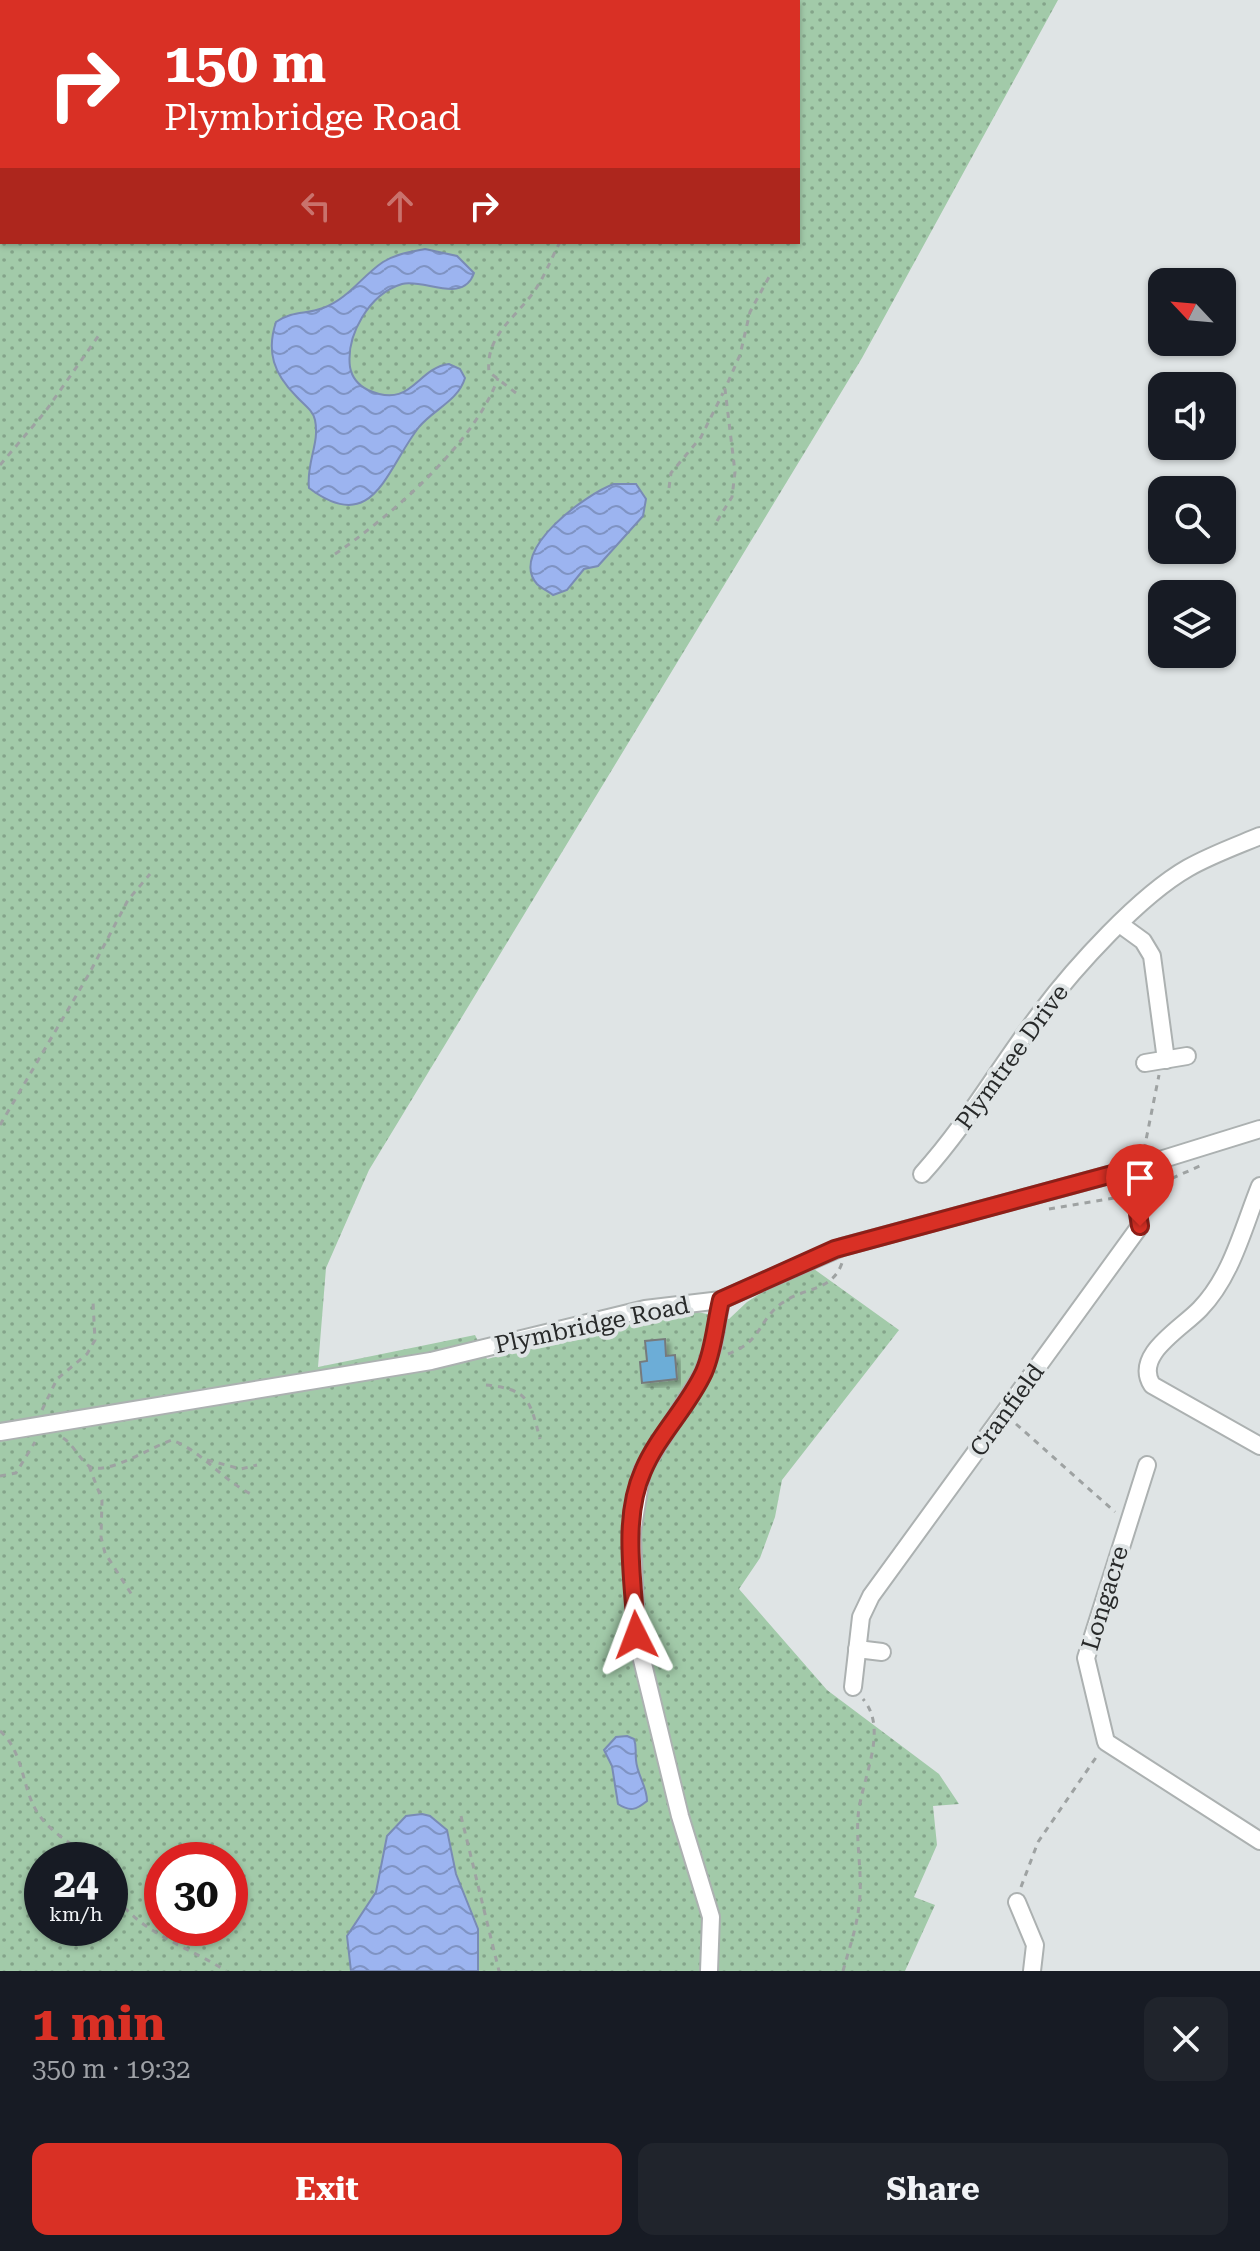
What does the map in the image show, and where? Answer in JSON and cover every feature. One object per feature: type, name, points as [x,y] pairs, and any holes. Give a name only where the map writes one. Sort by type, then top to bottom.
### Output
[{"type":"street","name":"Plymtree Drive","points":[[922,1174],[971,1118],[1059,990],[1151,895],[1186,869],[1260,836]]},
{"type":"street","points":[[1121,925],[1143,941],[1152,956],[1166,1060]]},
{"type":"street","points":[[1145,1063],[1187,1056]]},
{"type":"street","name":"Plymbridge Road","points":[[0,1432],[431,1361],[645,1309],[721,1300],[842,1247],[1136,1167],[1260,1129]]},
{"type":"street","name":"Cranfield","points":[[853,1687],[861,1617],[871,1596],[1140,1226],[1136,1167]]},
{"type":"street","points":[[1260,1186],[1221,1286],[1158,1348],[1147,1363],[1146,1375],[1152,1385],[1260,1446]]},
{"type":"street","points":[[709,1971],[711,1917],[680,1816],[636,1635],[632,1533],[642,1471],[685,1405],[709,1356],[721,1300]]},
{"type":"street","name":"Longacre","points":[[1106,1742],[1086,1658],[1147,1465]]},
{"type":"street","points":[[857,1649],[882,1652]]},
{"type":"street","points":[[1106,1742],[1260,1841]]},
{"type":"street","points":[[1017,1902],[1035,1945],[1032,1971]]},
{"type":"path","points":[[516,393],[489,372],[488,355],[494,339],[537,287],[559,244]]},
{"type":"path","points":[[669,488],[671,473],[701,437],[725,389],[740,355],[750,312],[769,277]]},
{"type":"path","points":[[0,465],[45,412],[99,335]]},
{"type":"path","points":[[335,554],[376,527],[423,481],[478,419],[498,378]]},
{"type":"path","points":[[717,521],[732,497],[735,472],[725,389]]},
{"type":"path","points":[[0,1125],[128,900],[150,874]]},
{"type":"path","points":[[1136,1167],[1155,1093]]},
{"type":"path","points":[[1136,1194],[1214,1159]]},
{"type":"path","points":[[709,1356],[722,1356],[743,1348],[755,1339],[782,1303],[827,1285],[842,1264],[842,1247]]},
{"type":"path","points":[[486,1385],[516,1390],[526,1398],[540,1439]]},
{"type":"path","points":[[1004,1414],[1128,1523]]},
{"type":"path","points":[[0,1476],[16,1473],[28,1448],[45,1438]]},
{"type":"path","points":[[206,1460],[241,1469],[257,1465]]},
{"type":"path","points":[[89,1466],[102,1500],[101,1537],[105,1553],[132,1595]]},
{"type":"path","points":[[843,1971],[860,1903],[858,1817],[870,1769],[873,1736],[871,1709],[853,1687]]},
{"type":"path","points":[[0,1731],[8,1738],[22,1766],[40,1816],[71,1842]]},
{"type":"path","points":[[1017,1902],[1038,1842],[1106,1742]]},
{"type":"path","points":[[461,1816],[499,1971]]},
{"type":"path","points":[[128,1910],[151,1930],[226,1971]]},
{"type":"green space","points":[[800,0],[1058,0],[862,358],[369,1170],[326,1268],[318,1367],[475,1335],[487,1359],[689,1310],[729,1319],[747,1302],[807,1264],[899,1330],[782,1480],[775,1517],[760,1558],[739,1589],[827,1690],[939,1774],[959,1804],[933,1806],[937,1845],[914,1897],[935,1905],[905,1971],[0,1971],[0,244],[800,244]]},
{"type":"water","points":[[425,249],[457,256],[474,273],[469,282],[452,289],[402,284],[379,297],[356,329],[350,355],[351,371],[361,386],[383,395],[404,392],[438,367],[449,364],[460,369],[465,378],[457,393],[419,427],[376,492],[364,501],[349,505],[331,501],[309,488],[309,470],[316,437],[315,420],[277,371],[272,353],[276,322],[332,304],[383,262]]},
{"type":"water","points":[[614,484],[636,484],[646,499],[643,516],[598,566],[584,569],[567,590],[553,595],[537,584],[531,570],[533,555],[541,540],[570,511]]},
{"type":"water","points":[[616,1737],[634,1739],[637,1765],[647,1796],[647,1801],[633,1809],[618,1804],[612,1766],[604,1750]]},
{"type":"water","points":[[406,1816],[430,1816],[447,1830],[456,1874],[478,1929],[478,1971],[351,1971],[347,1936],[376,1892],[387,1836]]},
{"type":"building","points":[[665,1339],[666,1356],[675,1355],[677,1379],[642,1383],[640,1362],[647,1361],[645,1341]]},
{"type":"route","points":[[636,1635],[632,1533],[638,1486],[642,1471],[703,1373],[713,1346],[721,1300],[741,1294],[835,1249],[1131,1169],[1140,1226]]}]
